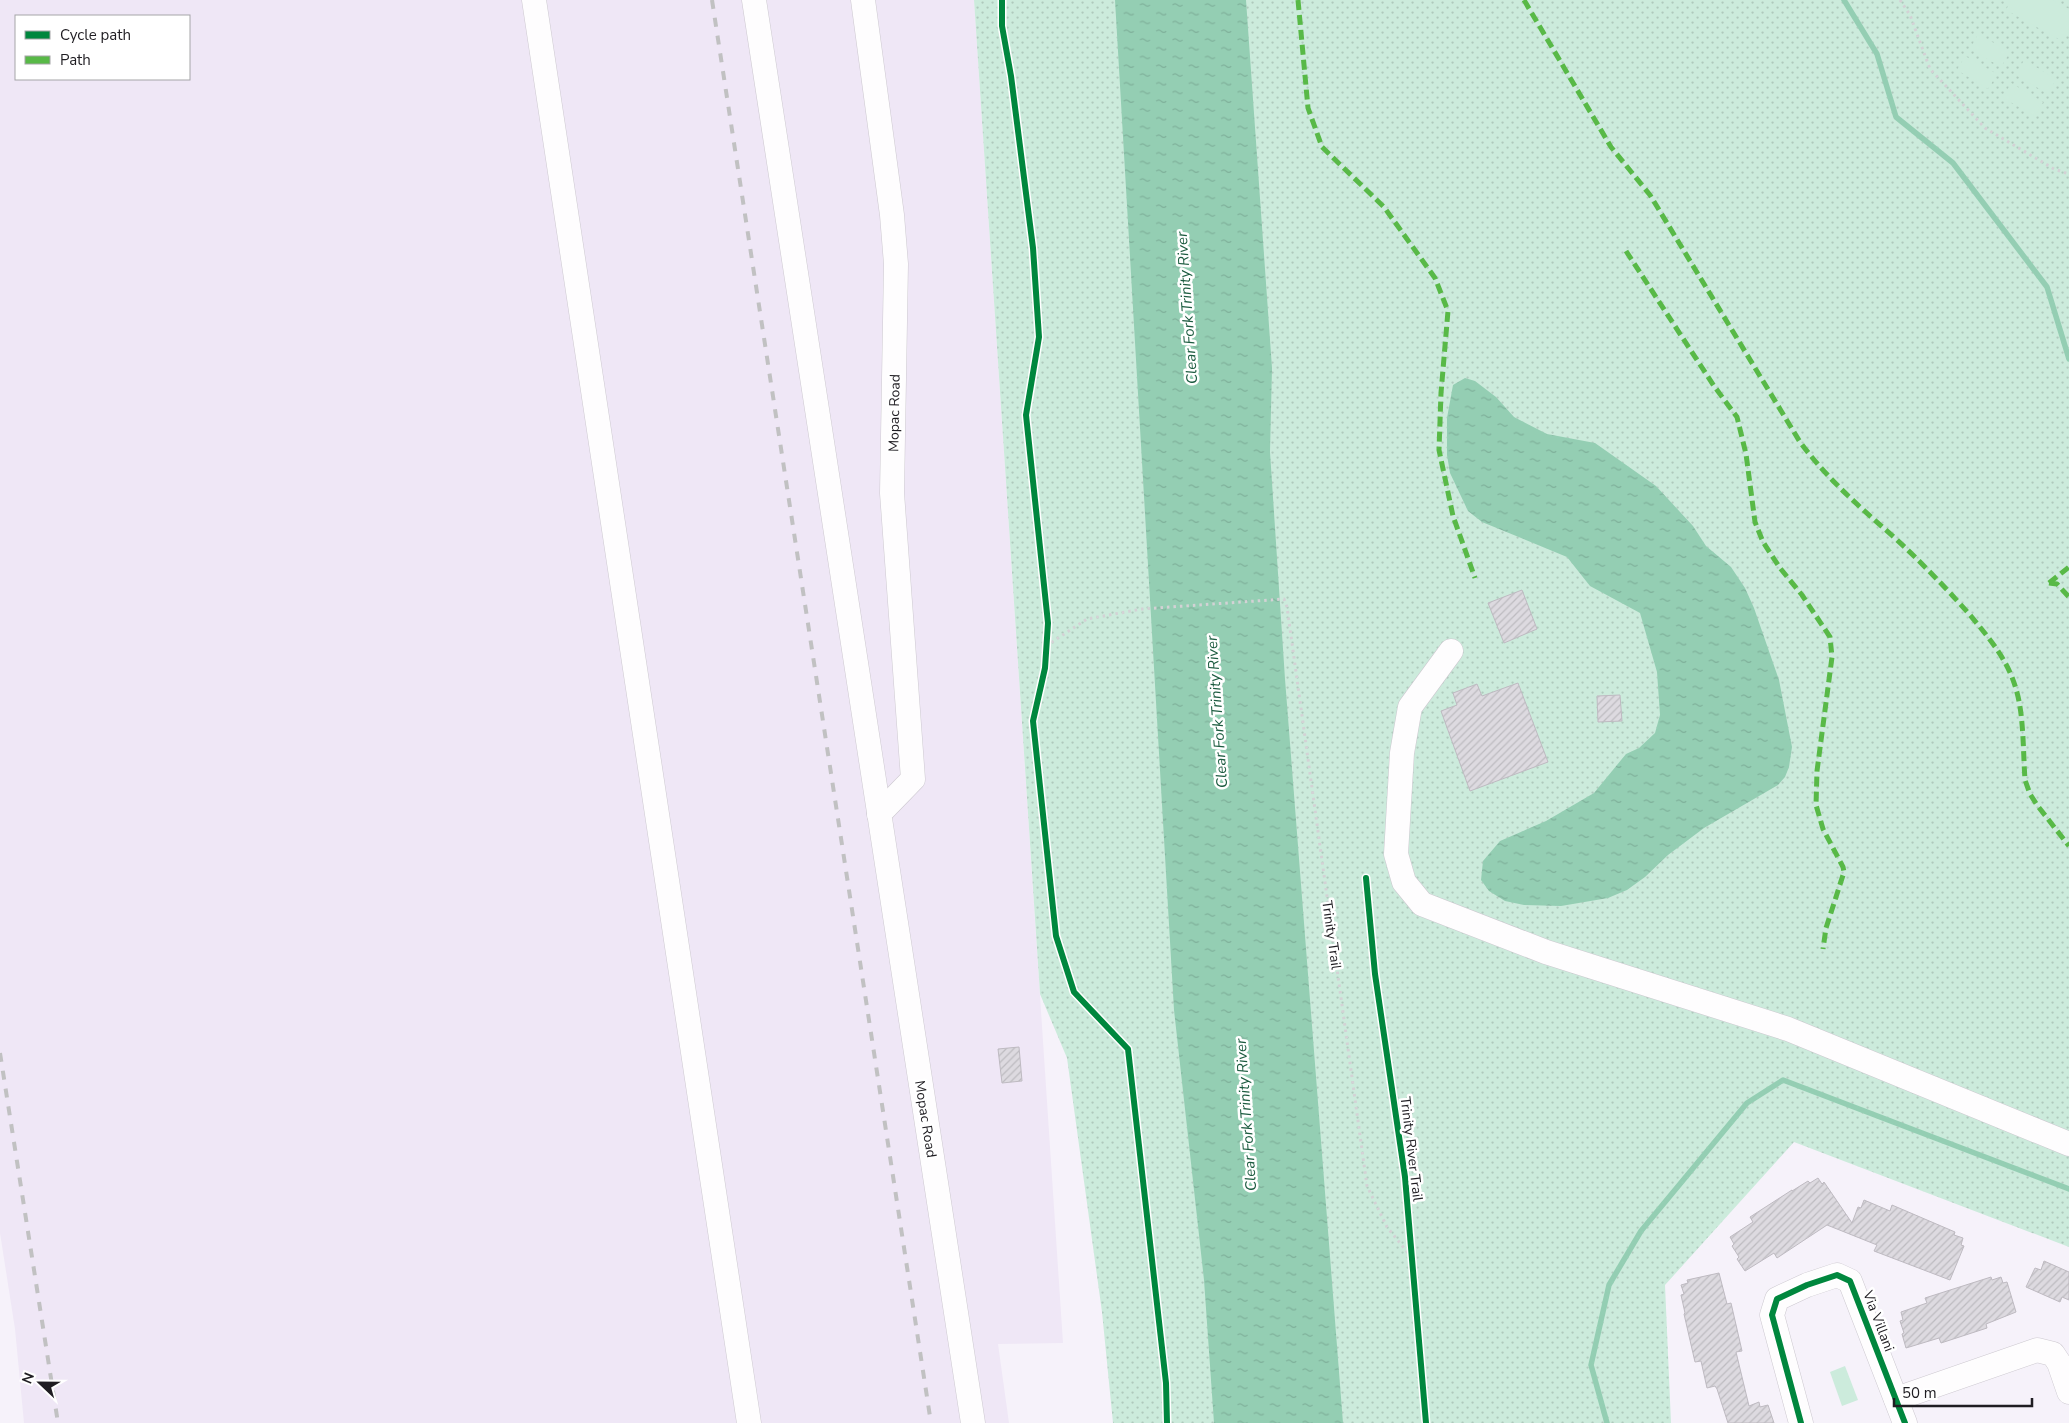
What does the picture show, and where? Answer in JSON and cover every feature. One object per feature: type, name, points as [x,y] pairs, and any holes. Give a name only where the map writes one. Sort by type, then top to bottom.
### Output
[{"type":"street","points":[[534,0],[749,1423]]},
{"type":"street","name":"Mopac Road","points":[[754,0],[973,1423]]},
{"type":"street","name":"Mopac Road","points":[[863,0],[892,215],[896,264],[892,493],[913,779],[879,814]]},
{"type":"street","points":[[1451,651],[1410,707],[1402,753],[1396,854],[1404,882],[1422,904],[1546,952],[1788,1029],[2069,1144]]},
{"type":"street","name":"Via Villani","points":[[1801,1423],[1772,1315],[1777,1300],[1807,1285],[1837,1275],[1850,1282],[1905,1423]]},
{"type":"street","points":[[1896,1399],[2037,1350],[2053,1354],[2059,1363],[2069,1392]]},
{"type":"path","points":[[1900,0],[1910,15],[1930,68],[1984,128],[2054,169],[2069,174]]},
{"type":"shaded area","points":[[0,0],[974,0],[1063,1343],[998,1344],[1009,1423],[24,1423],[15,1329],[0,1233]]},
{"type":"shaded area","points":[[974,0],[2069,0],[2069,1247],[1794,1142],[1665,1285],[1671,1423],[1113,1423],[1102,1312],[1067,1058],[1040,994]]},
{"type":"shaded area","points":[[2011,0],[2052,0],[2069,9],[2069,29],[2062,41],[2006,10]]},
{"type":"shaded area","points":[[1978,34],[2010,52],[2001,67],[1970,49]]},
{"type":"shaded area","points":[[1965,56],[1997,74],[1988,89],[1957,70]]},
{"type":"shaded area","points":[[2024,60],[2056,79],[2048,94],[2016,75]]},
{"type":"shaded area","points":[[2011,83],[2043,102],[2035,116],[2003,98]]},
{"type":"shaded area","points":[[1845,1366],[1858,1400],[1842,1406],[1830,1372]]},
{"type":"water","name":"Clear Fork Trinity River","points":[[1115,0],[1246,0],[1272,368],[1270,452],[1285,679],[1343,1423],[1214,1423],[1204,1280],[1174,1010]]},
{"type":"water","points":[[1465,378],[1475,381],[1496,397],[1514,417],[1547,434],[1595,443],[1656,486],[1693,526],[1706,546],[1731,567],[1745,588],[1754,608],[1779,680],[1792,747],[1789,767],[1785,777],[1778,785],[1704,828],[1668,855],[1645,877],[1627,890],[1608,898],[1561,906],[1524,905],[1505,901],[1489,891],[1481,880],[1483,861],[1500,841],[1546,821],[1594,793],[1626,754],[1639,748],[1655,733],[1660,715],[1657,672],[1640,613],[1590,586],[1567,557],[1482,522],[1468,511],[1450,473],[1447,455],[1447,418],[1453,385]]},
{"type":"building","points":[[1522,590],[1537,629],[1504,643],[1488,603]]},
{"type":"building","points":[[1518,683],[1548,762],[1470,791],[1441,711],[1457,705],[1453,693],[1477,684],[1482,696]]},
{"type":"building","points":[[1620,695],[1622,721],[1598,722],[1597,696]]},
{"type":"building","points":[[1019,1047],[1022,1081],[1002,1083],[998,1049]]},
{"type":"building","points":[[1818,1178],[1822,1184],[1824,1182],[1852,1223],[1858,1207],[1861,1208],[1864,1200],[1890,1211],[1892,1205],[1955,1232],[1954,1235],[1963,1238],[1961,1245],[1964,1246],[1950,1280],[1874,1251],[1877,1245],[1827,1225],[1777,1258],[1774,1253],[1745,1271],[1737,1259],[1739,1257],[1732,1246],[1734,1244],[1730,1237],[1753,1222],[1750,1217],[1792,1190]]},
{"type":"building","points":[[2044,1261],[2069,1272],[2069,1300],[2062,1297],[2060,1302],[2026,1287],[2035,1268],[2041,1270]]},
{"type":"building","points":[[1719,1273],[1727,1304],[1731,1303],[1742,1351],[1736,1352],[1749,1406],[1759,1402],[1760,1407],[1768,1405],[1774,1423],[1728,1423],[1717,1389],[1715,1386],[1707,1388],[1701,1361],[1695,1362],[1684,1314],[1681,1295],[1684,1294],[1681,1285],[1688,1283],[1687,1280]]},
{"type":"building","points":[[1991,1277],[1992,1280],[2001,1277],[2003,1283],[2007,1282],[2016,1312],[1986,1324],[1987,1328],[1941,1343],[1939,1338],[1906,1348],[1900,1321],[1903,1320],[1901,1312],[1927,1303],[1925,1298]]},
{"type":"waterway","points":[[1844,0],[1877,54],[1896,117],[1953,163],[2047,287],[2069,359]]},
{"type":"waterway","points":[[1607,1423],[1591,1365],[1609,1285],[1641,1231],[1747,1103],[1783,1080],[2069,1189]]},
{"type":"railway","points":[[712,0],[931,1423]]},
{"type":"railway","points":[[0,1053],[58,1423]]},
{"type":"marked path","points":[[1298,0],[1308,108],[1322,147],[1384,207],[1435,278],[1448,311],[1441,393],[1439,450],[1453,516],[1475,578]]},
{"type":"marked path","points":[[1524,0],[1611,147],[1650,195],[1800,442],[1857,505],[1906,548],[1943,586],[1970,615],[1997,650],[2013,678],[2019,699],[2025,780],[2030,794],[2069,846]]},
{"type":"marked path","points":[[1626,251],[1714,386],[1737,417],[1746,454],[1755,522],[1763,542],[1830,637],[1832,657],[1817,771],[1816,805],[1823,829],[1844,872],[1826,928],[1823,949]]},
{"type":"marked path","points":[[2049,583],[2069,567]]},
{"type":"marked path","points":[[2049,583],[2057,584],[2069,597]]},
{"type":"cycle path","points":[[1002,0],[1002,26],[1011,76],[1033,248],[1039,337],[1026,415],[1048,623],[1045,668],[1033,721],[1056,936],[1074,992],[1128,1049],[1166,1383],[1167,1423]]},
{"type":"cycle path","name":"Trinity River Trail","points":[[1366,878],[1375,974],[1405,1177],[1426,1423]]},
{"type":"cycle path","points":[[1801,1423],[1772,1315],[1777,1299],[1807,1285],[1837,1275],[1850,1281],[1905,1423]]}]
